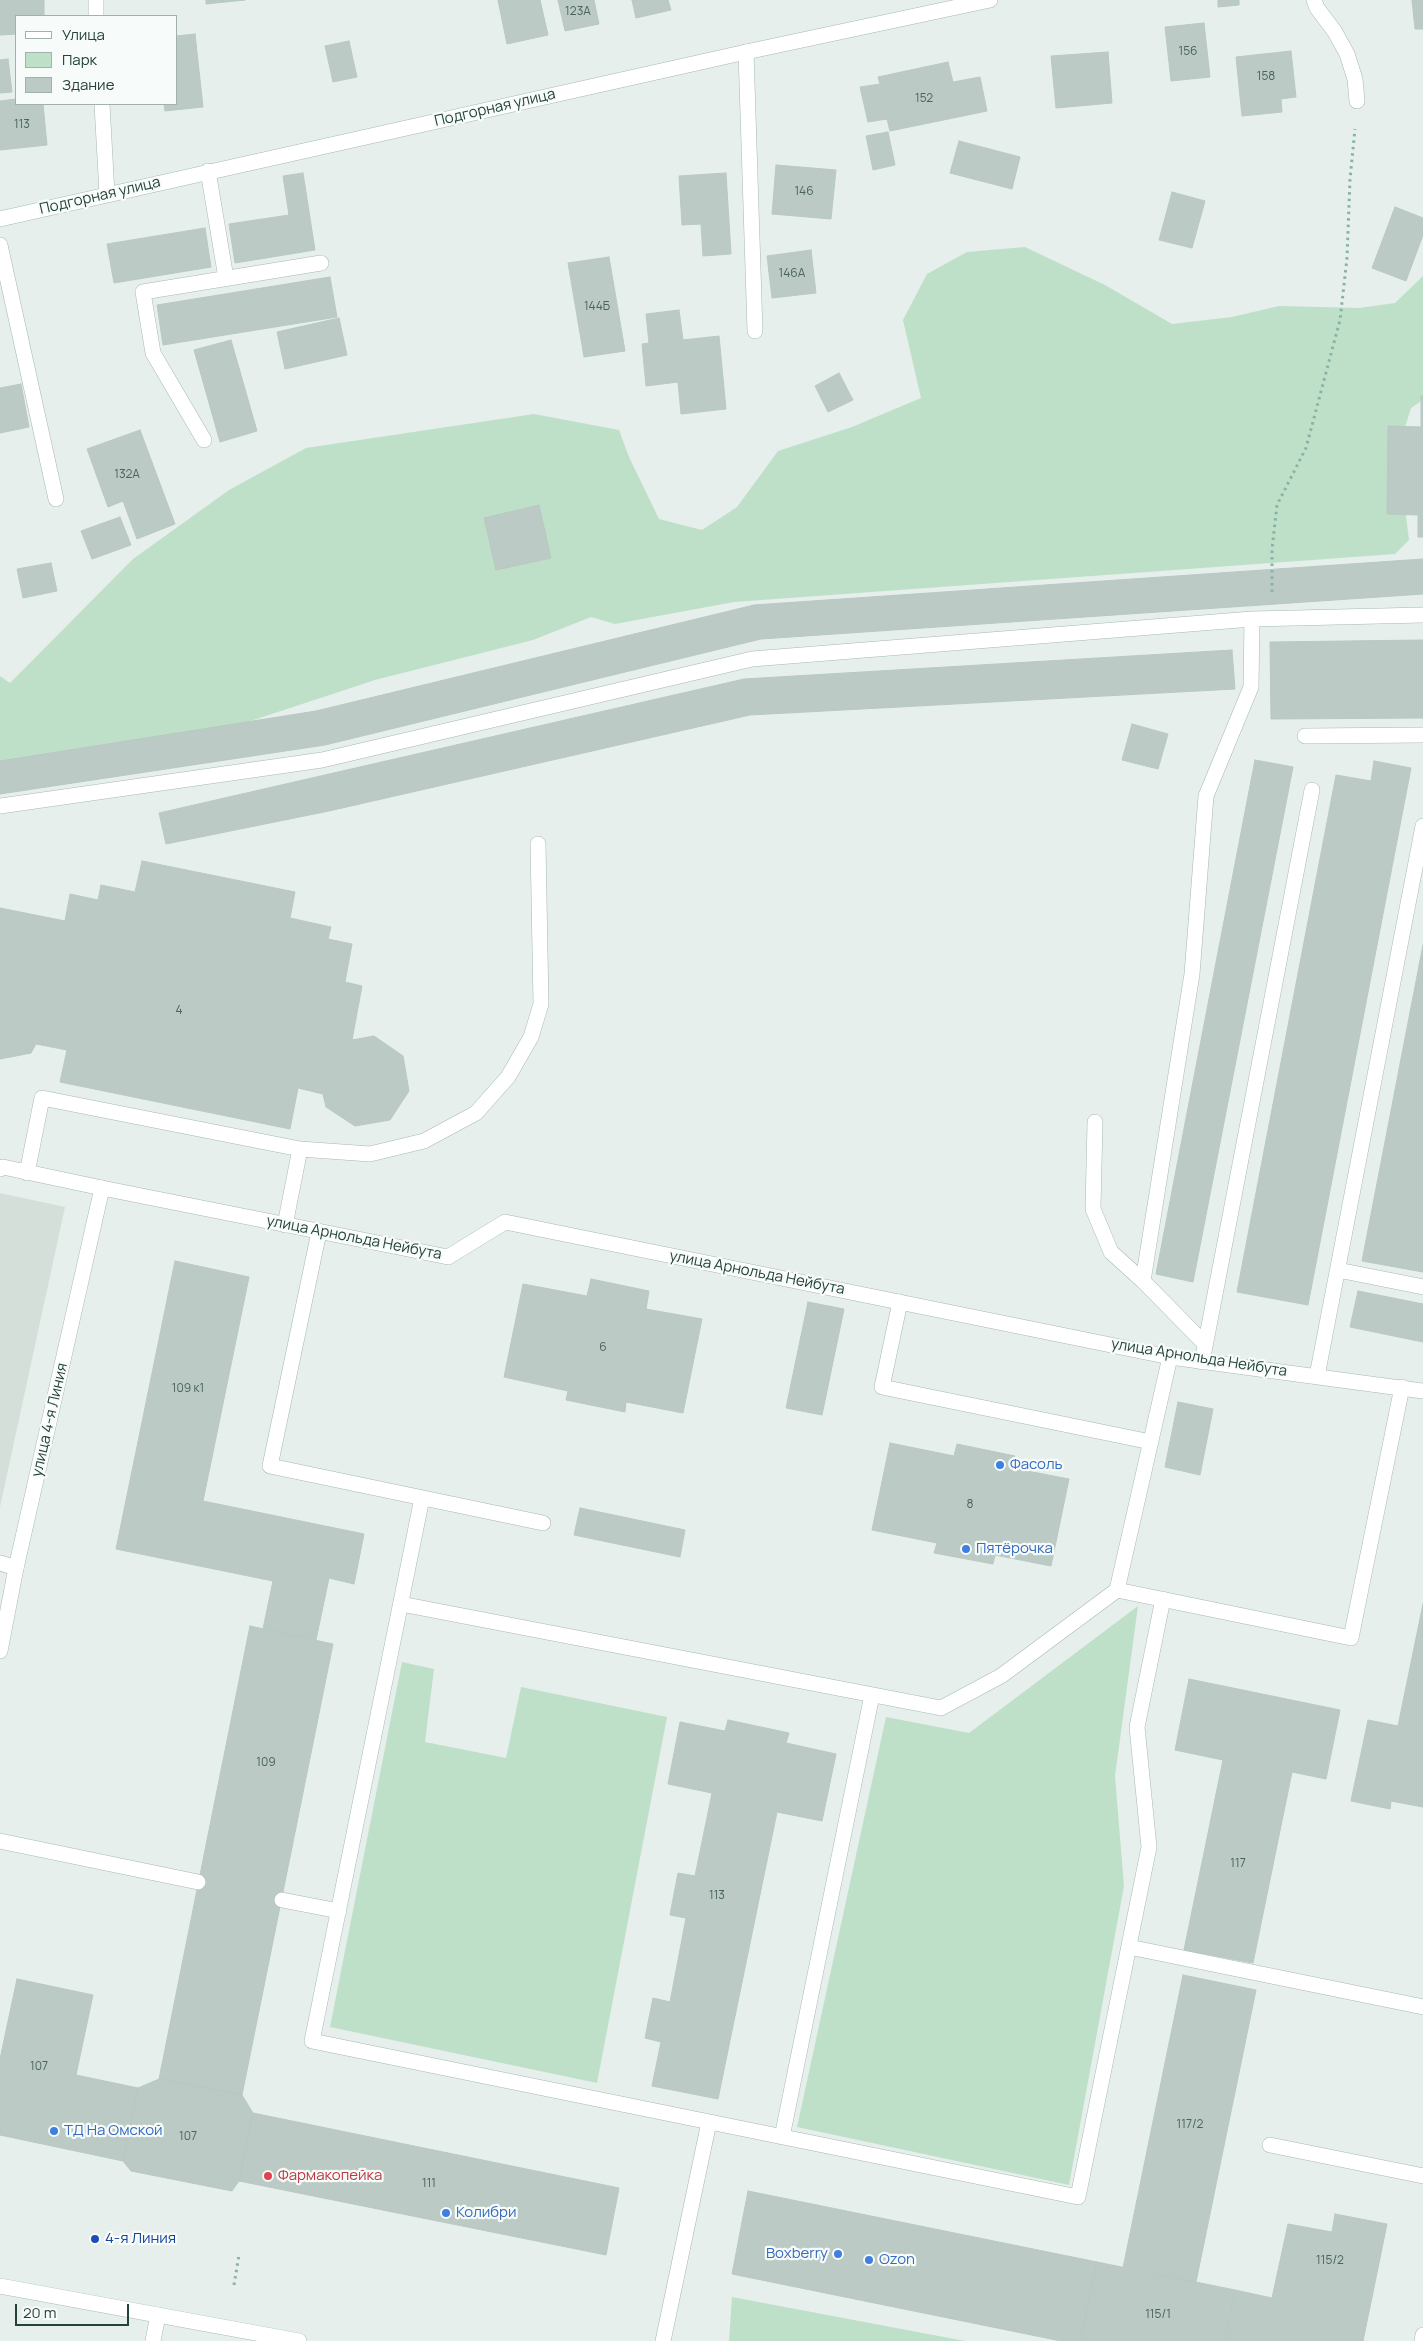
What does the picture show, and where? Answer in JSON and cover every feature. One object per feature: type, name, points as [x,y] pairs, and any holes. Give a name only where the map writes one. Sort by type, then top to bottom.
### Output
[{"type":"street","points":[[96,0],[96,15]]},
{"type":"street","name":"Подгорная улица","points":[[0,219],[208,171],[990,0]]},
{"type":"street","points":[[1314,0],[1317,8],[1335,32],[1347,54],[1354,79],[1357,101]]},
{"type":"street","points":[[746,52],[755,331]]},
{"type":"street","points":[[102,105],[107,194]]},
{"type":"street","points":[[208,171],[226,278]]},
{"type":"street","points":[[0,245],[56,499]]},
{"type":"street","points":[[204,440],[153,353],[143,292],[321,264]]},
{"type":"street","points":[[0,806],[322,760],[752,659],[1252,620],[1423,615]]},
{"type":"street","points":[[1143,1280],[1192,974],[1206,796],[1252,687],[1252,620]]},
{"type":"street","points":[[1305,736],[1423,735]]},
{"type":"street","points":[[1202,1362],[1312,790]]},
{"type":"street","points":[[1317,1376],[1423,826]]},
{"type":"street","points":[[27,1173],[42,1098],[300,1149],[370,1154],[424,1141],[476,1113],[508,1077],[531,1037],[540,1004],[538,844]]},
{"type":"street","points":[[1094,1122],[1093,1209],[1112,1252],[1143,1280],[1205,1344]]},
{"type":"street","points":[[285,1225],[300,1149]]},
{"type":"street","name":"улица Арнольда Нейбута","points":[[1,1166],[27,1173],[448,1257],[505,1222],[1170,1357],[1423,1391]]},
{"type":"street","name":"улица 4-я Линия","points":[[0,1651],[16,1568],[102,1188]]},
{"type":"street","points":[[319,1232],[270,1466],[544,1523]]},
{"type":"street","points":[[1338,1270],[1423,1287]]},
{"type":"street","points":[[900,1302],[882,1387],[1151,1442]]},
{"type":"street","points":[[401,1604],[941,1708],[1001,1676],[1118,1590],[1170,1357]]},
{"type":"street","points":[[1118,1590],[1351,1638],[1402,1387]]},
{"type":"street","points":[[422,1498],[312,2041],[1078,2197],[1149,1846],[1137,1727],[1163,1599]]},
{"type":"street","points":[[0,1563],[16,1568]]},
{"type":"street","points":[[782,2137],[872,1695]]},
{"type":"street","points":[[0,1841],[198,1882]]},
{"type":"street","points":[[282,1900],[339,1911]]},
{"type":"street","points":[[1129,1948],[1423,2008]]},
{"type":"street","points":[[663,2341],[709,2122]]},
{"type":"street","points":[[1270,2145],[1423,2176]]},
{"type":"street","points":[[0,2286],[299,2341]]},
{"type":"street","points":[[153,2341],[158,2315]]},
{"type":"street","points":[[1422,2341],[1423,2335]]},
{"type":"path","points":[[1272,619],[1272,549],[1277,505],[1306,448],[1340,320],[1347,258],[1350,179],[1357,101]]},
{"type":"path","points":[[234,2285],[239,2255]]},
{"type":"shaded area","points":[[0,1193],[65,1207],[0,1507]]},
{"type":"green space","points":[[1025,247],[1105,285],[1172,324],[1232,317],[1279,306],[1359,308],[1395,303],[1423,276],[1423,400],[1411,408],[1398,450],[1409,540],[1395,554],[734,602],[615,624],[591,617],[533,640],[375,680],[199,738],[0,769],[0,676],[10,683],[133,559],[229,490],[306,448],[534,414],[619,430],[629,457],[659,519],[702,530],[737,507],[778,451],[852,427],[921,398],[903,320],[927,274],[967,252]]},
{"type":"green space","points":[[1138,1606],[1115,1776],[1124,1886],[1069,2185],[797,2127],[886,1717],[969,1733]]},
{"type":"green space","points":[[402,1662],[434,1669],[425,1742],[506,1758],[521,1687],[667,1717],[597,2083],[330,2027]]},
{"type":"green space","points":[[732,2297],[965,2341],[729,2341]]},
{"type":"building","points":[[0,0],[44,0],[44,15],[15,15],[15,34],[0,35]]},
{"type":"building","points":[[206,0],[245,0],[206,4]]},
{"type":"building","points":[[498,0],[540,0],[548,35],[507,44]]},
{"type":"building","points":[[558,0],[594,0],[599,24],[565,31]]},
{"type":"building","points":[[632,0],[668,0],[671,10],[636,18]]},
{"type":"building","points":[[1218,0],[1239,0],[1239,5],[1218,7]]},
{"type":"building","points":[[1412,0],[1423,0],[1423,29],[1415,29]]},
{"type":"building","points":[[1204,23],[1210,77],[1171,81],[1165,27]]},
{"type":"building","points":[[195,34],[203,107],[165,111],[164,105],[178,105],[178,36]]},
{"type":"building","points":[[349,41],[357,77],[333,82],[325,46]]},
{"type":"building","points":[[1291,51],[1296,97],[1281,99],[1282,112],[1242,116],[1236,57]]},
{"type":"building","points":[[1108,52],[1112,103],[1056,108],[1051,56]]},
{"type":"building","points":[[8,59],[12,92],[0,93],[0,60]]},
{"type":"building","points":[[948,62],[953,82],[980,77],[987,111],[890,131],[887,119],[868,122],[860,87],[880,84],[878,77]]},
{"type":"building","points":[[15,99],[15,105],[43,105],[47,145],[0,150],[0,101]]},
{"type":"building","points":[[888,132],[895,165],[873,170],[866,136]]},
{"type":"building","points":[[959,141],[1020,157],[1012,189],[950,173]]},
{"type":"building","points":[[776,165],[836,170],[831,219],[772,214]]},
{"type":"building","points":[[303,173],[315,250],[235,263],[229,224],[289,215],[283,176]]},
{"type":"building","points":[[726,173],[731,254],[703,256],[701,224],[682,225],[679,176]]},
{"type":"building","points":[[1172,192],[1205,201],[1192,248],[1159,240]]},
{"type":"building","points":[[1395,207],[1423,218],[1423,235],[1406,281],[1372,268]]},
{"type":"building","points":[[205,228],[211,267],[114,283],[107,244]]},
{"type":"building","points":[[811,250],[816,293],[772,298],[767,256]]},
{"type":"building","points":[[609,257],[625,351],[584,357],[568,263]]},
{"type":"building","points":[[330,277],[337,317],[163,345],[157,305]]},
{"type":"building","points":[[679,310],[683,340],[719,336],[726,409],[681,414],[678,382],[646,386],[642,344],[649,343],[646,314]]},
{"type":"building","points":[[339,318],[347,355],[285,369],[277,332]]},
{"type":"building","points":[[231,340],[257,431],[220,442],[194,350]]},
{"type":"building","points":[[839,373],[853,400],[828,412],[815,386]]},
{"type":"building","points":[[21,384],[29,427],[0,433],[0,388]]},
{"type":"building","points":[[1421,396],[1423,396],[1423,537],[1418,537],[1418,515],[1387,514],[1388,426],[1421,427]]},
{"type":"building","points":[[140,430],[175,524],[137,539],[123,501],[108,507],[87,449]]},
{"type":"building","points":[[539,505],[551,558],[496,570],[484,518]]},
{"type":"building","points":[[120,517],[131,545],[92,559],[81,531]]},
{"type":"building","points":[[1423,559],[1423,594],[761,639],[325,745],[0,794],[0,761],[316,711],[754,605]]},
{"type":"building","points":[[51,563],[57,591],[23,598],[17,569]]},
{"type":"building","points":[[1423,640],[1423,718],[1271,719],[1270,642]]},
{"type":"building","points":[[1232,650],[1235,689],[750,715],[329,811],[166,844],[159,813],[744,679]]},
{"type":"building","points":[[1132,724],[1168,734],[1158,769],[1122,760]]},
{"type":"building","points":[[1255,760],[1293,767],[1193,1282],[1156,1274]]},
{"type":"building","points":[[1374,761],[1411,768],[1308,1305],[1237,1292],[1336,775],[1371,781]]},
{"type":"building","points":[[142,861],[295,892],[290,918],[331,927],[328,939],[352,944],[345,982],[362,986],[352,1040],[374,1036],[403,1056],[409,1091],[390,1120],[355,1126],[326,1107],[323,1094],[298,1088],[290,1129],[60,1082],[67,1050],[36,1044],[31,1053],[0,1059],[0,908],[65,921],[70,894],[98,900],[101,885],[135,892]]},
{"type":"building","points":[[1423,945],[1423,1272],[1362,1261]]},
{"type":"building","points":[[175,1261],[249,1277],[203,1501],[364,1534],[354,1584],[329,1578],[316,1640],[263,1629],[273,1581],[116,1549]]},
{"type":"building","points":[[591,1279],[649,1291],[646,1309],[702,1319],[683,1413],[626,1402],[625,1412],[566,1400],[568,1391],[504,1377],[523,1284],[587,1296]]},
{"type":"building","points":[[1358,1291],[1423,1304],[1423,1342],[1350,1327]]},
{"type":"building","points":[[808,1302],[844,1309],[822,1415],[786,1408]]},
{"type":"building","points":[[1178,1402],[1213,1409],[1200,1475],[1165,1467]]},
{"type":"building","points":[[890,1443],[954,1456],[957,1444],[1015,1456],[1012,1468],[1069,1479],[1051,1566],[995,1555],[993,1564],[934,1553],[937,1543],[872,1530]]},
{"type":"building","points":[[580,1508],[685,1530],[680,1557],[574,1535]]},
{"type":"building","points":[[1423,1604],[1423,1807],[1391,1801],[1390,1809],[1351,1801],[1368,1720],[1398,1726]]},
{"type":"building","points":[[250,1626],[333,1644],[242,2095],[159,2079]]},
{"type":"building","points":[[1189,1679],[1340,1710],[1326,1779],[1292,1772],[1253,1963],[1184,1950],[1223,1760],[1175,1750]]},
{"type":"building","points":[[728,1720],[789,1733],[786,1743],[836,1754],[822,1821],[777,1812],[718,2099],[652,2086],[661,2042],[645,2038],[653,1998],[670,2002],[686,1918],[670,1915],[678,1873],[695,1876],[712,1793],[668,1784],[680,1722],[725,1731]]},
{"type":"building","points":[[1183,1975],[1256,1990],[1196,2282],[1123,2268]]},
{"type":"building","points":[[17,1979],[93,1995],[76,2075],[138,2088],[123,2161],[0,2135],[0,2059]]},
{"type":"building","points":[[159,2079],[242,2095],[253,2113],[239,2181],[232,2191],[131,2171],[123,2161],[138,2088]]},
{"type":"building","points":[[253,2113],[619,2188],[606,2255],[239,2181]]},
{"type":"building","points":[[748,2191],[1097,2262],[1080,2341],[1061,2341],[732,2274]]},
{"type":"building","points":[[1335,2214],[1387,2224],[1363,2341],[1225,2341],[1235,2290],[1272,2298],[1288,2224],[1332,2232]]},
{"type":"building","points":[[1097,2262],[1235,2290],[1225,2341],[1080,2341]]},
{"type":"place","name":"Фасоль","points":[[1000,1465]]},
{"type":"place","name":"Пятёрочка","points":[[966,1549]]},
{"type":"place","name":"ТД На Омской","points":[[54,2131]]},
{"type":"place","name":"Фармакопейка","points":[[268,2176]]},
{"type":"place","name":"Колибри","points":[[446,2213]]},
{"type":"place","name":"4-я Линия","points":[[95,2239]]},
{"type":"place","name":"Boxberry","points":[[838,2254]]},
{"type":"place","name":"Ozon","points":[[869,2260]]}]
